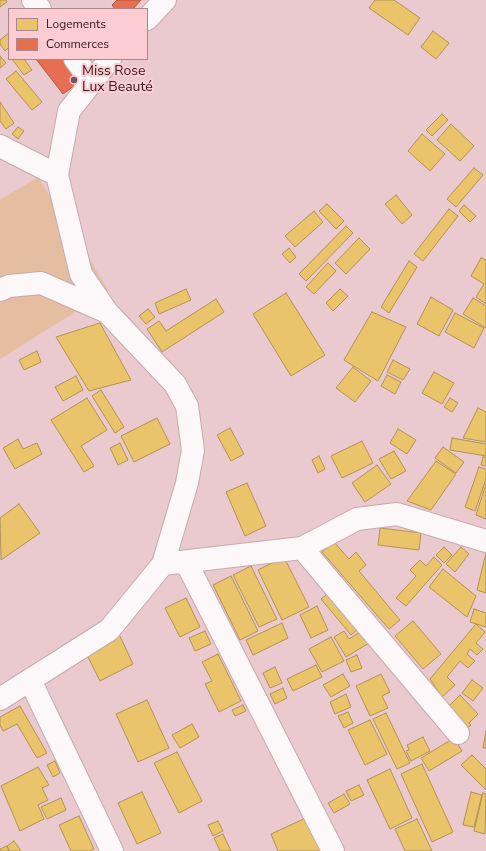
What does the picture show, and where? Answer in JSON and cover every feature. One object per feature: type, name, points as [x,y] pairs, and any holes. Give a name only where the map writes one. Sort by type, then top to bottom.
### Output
[{"type":"street","points":[[33,0],[39,8]]},
{"type":"street","points":[[148,18],[165,0]]},
{"type":"street","points":[[77,60],[92,82]]},
{"type":"street","points":[[0,699],[109,630],[163,564],[187,483],[193,450],[187,406],[174,384],[107,312],[81,274],[57,175],[69,110],[109,60]]},
{"type":"street","points":[[0,146],[57,175]]},
{"type":"street","points":[[0,290],[9,286],[41,283],[107,312]]},
{"type":"street","points":[[163,564],[302,548],[357,519],[397,514],[486,541]]},
{"type":"street","points":[[302,548],[458,733]]},
{"type":"street","points":[[186,562],[333,851]]},
{"type":"street","points":[[30,680],[112,851]]},
{"type":"shaded area","points":[[38,177],[109,291],[0,359],[0,200]]},
{"type":"building: Logements","points":[[0,0],[6,0],[7,2],[0,7]]},
{"type":"building: Logements","points":[[375,0],[394,0],[420,18],[408,35],[369,8]]},
{"type":"building: Logements","points":[[433,31],[449,43],[436,59],[421,47]]},
{"type":"building: Logements","points":[[8,34],[8,48],[5,51],[0,44],[0,40]]},
{"type":"building: Logements","points":[[0,56],[6,63],[0,68]]},
{"type":"building: Logements","points":[[13,60],[25,60],[32,70],[24,75]]},
{"type":"building: Logements","points":[[16,71],[42,102],[32,110],[6,79]]},
{"type":"building: Logements","points":[[0,102],[14,123],[6,129],[0,121]]},
{"type":"building: Logements","points":[[442,114],[448,120],[432,136],[426,130]]},
{"type":"building: Logements","points":[[451,124],[474,146],[460,161],[437,140]]},
{"type":"building: Logements","points":[[18,127],[24,131],[18,139],[12,134]]},
{"type":"building: Logements","points":[[422,134],[445,154],[430,171],[408,151]]},
{"type":"building: Logements","points":[[474,168],[483,175],[456,207],[447,199]]},
{"type":"building: Logements","points":[[396,195],[412,215],[402,224],[385,204]]},
{"type":"building: Logements","points":[[327,204],[344,221],[336,229],[319,211]]},
{"type":"building: Logements","points":[[464,205],[476,216],[470,222],[459,211]]},
{"type":"building: Logements","points":[[449,209],[458,216],[423,261],[414,254]]},
{"type":"building: Logements","points":[[314,211],[323,222],[295,247],[285,236]]},
{"type":"building: Logements","points":[[346,226],[353,233],[306,281],[299,274]]},
{"type":"building: Logements","points":[[359,238],[370,249],[346,274],[335,263]]},
{"type":"building: Logements","points":[[289,248],[296,257],[290,263],[282,254]]},
{"type":"building: Logements","points":[[481,258],[486,260],[486,304],[476,297],[484,284],[471,276]]},
{"type":"building: Logements","points":[[409,261],[417,267],[389,313],[381,307]]},
{"type":"building: Logements","points":[[328,263],[336,271],[314,294],[306,287]]},
{"type":"building: Logements","points":[[186,289],[191,300],[159,314],[155,303]]},
{"type":"building: Logements","points":[[340,289],[348,296],[333,311],[326,303]]},
{"type":"building: Logements","points":[[286,293],[325,355],[291,376],[253,314]]},
{"type":"building: Logements","points":[[431,297],[453,310],[439,336],[417,324]]},
{"type":"building: Logements","points":[[473,298],[486,306],[486,328],[463,314]]},
{"type":"building: Logements","points":[[216,299],[224,312],[162,352],[147,329],[159,321],[166,331]]},
{"type":"building: Logements","points":[[148,309],[155,317],[146,324],[139,316]]},
{"type":"building: Logements","points":[[372,312],[406,327],[378,381],[344,360]]},
{"type":"building: Logements","points":[[455,313],[484,328],[474,348],[445,332]]},
{"type":"building: Logements","points":[[100,323],[131,380],[89,391],[56,337]]},
{"type":"building: Logements","points":[[37,351],[41,362],[24,370],[19,360]]},
{"type":"building: Logements","points":[[393,360],[410,369],[403,380],[387,372]]},
{"type":"building: Logements","points":[[353,367],[371,381],[355,402],[336,388]]},
{"type":"building: Logements","points":[[434,372],[454,383],[442,404],[422,393]]},
{"type":"building: Logements","points":[[387,375],[401,382],[395,394],[381,386]]},
{"type":"building: Logements","points":[[76,376],[83,390],[63,401],[55,387]]},
{"type":"building: Logements","points":[[101,390],[124,427],[115,433],[92,396]]},
{"type":"building: Logements","points":[[87,398],[107,430],[81,446],[94,466],[84,472],[51,420]]},
{"type":"building: Logements","points":[[450,398],[458,403],[452,412],[444,407]]},
{"type":"building: Logements","points":[[478,408],[486,412],[486,442],[463,438]]},
{"type":"building: Logements","points":[[157,418],[170,444],[134,462],[121,436]]},
{"type":"building: Logements","points":[[230,428],[244,454],[231,461],[217,435]]},
{"type":"building: Logements","points":[[398,429],[416,440],[407,454],[390,443]]},
{"type":"building: Logements","points":[[452,438],[486,444],[486,456],[450,450]]},
{"type":"building: Logements","points":[[18,439],[23,449],[37,443],[42,454],[15,469],[3,448]]},
{"type":"building: Logements","points":[[362,441],[373,463],[342,478],[331,456]]},
{"type":"building: Logements","points":[[120,443],[128,460],[118,465],[110,448]]},
{"type":"building: Logements","points":[[443,447],[464,462],[456,473],[435,458]]},
{"type":"building: Logements","points":[[394,451],[406,471],[391,479],[379,459]]},
{"type":"building: Logements","points":[[319,456],[325,469],[318,473],[312,460]]},
{"type":"building: Logements","points":[[483,457],[486,457],[486,466],[481,465]]},
{"type":"building: Logements","points":[[436,461],[456,474],[431,510],[407,501]]},
{"type":"building: Logements","points":[[377,465],[391,484],[365,502],[352,483]]},
{"type":"building: Logements","points":[[479,467],[486,469],[486,479],[475,511],[465,507]]},
{"type":"building: Logements","points":[[247,483],[266,526],[245,536],[226,492]]},
{"type":"building: Logements","points":[[486,484],[486,519],[476,515]]},
{"type":"building: Logements","points":[[19,504],[40,533],[1,560],[0,518]]},
{"type":"building: Logements","points":[[380,528],[421,533],[419,550],[378,545]]},
{"type":"building: Logements","points":[[334,542],[349,559],[356,552],[366,565],[359,571],[400,620],[389,629],[322,552]]},
{"type":"building: Logements","points":[[444,547],[452,555],[444,563],[436,555]]},
{"type":"building: Logements","points":[[461,547],[469,554],[455,572],[446,564]]},
{"type":"building: Logements","points":[[486,553],[486,593],[477,590]]},
{"type":"building: Logements","points":[[284,557],[309,607],[282,620],[258,570]]},
{"type":"building: Logements","points":[[434,557],[442,565],[406,606],[396,598],[416,576],[410,570],[420,560],[426,566]]},
{"type":"building: Logements","points":[[251,566],[277,619],[259,627],[233,575]]},
{"type":"building: Logements","points":[[443,569],[476,596],[467,617],[429,587]]},
{"type":"building: Logements","points":[[231,576],[258,631],[240,640],[213,585]]},
{"type":"building: Logements","points":[[333,590],[362,625],[351,635],[321,599]]},
{"type":"building: Logements","points":[[186,598],[200,627],[180,637],[165,608]]},
{"type":"building: Logements","points":[[317,606],[328,630],[311,638],[300,615]]},
{"type":"building: Logements","points":[[474,609],[486,613],[486,627],[470,622]]},
{"type":"building: Logements","points":[[413,621],[441,654],[423,669],[395,636]]},
{"type":"building: Logements","points":[[282,623],[288,638],[253,655],[246,640]]},
{"type":"building: Logements","points":[[476,624],[485,632],[476,643],[483,649],[477,655],[470,649],[467,654],[475,661],[468,668],[460,661],[447,677],[455,685],[442,697],[430,679]]},
{"type":"building: Logements","points":[[366,628],[374,640],[346,657],[334,637],[344,631],[349,639]]},
{"type":"building: Logements","points":[[205,631],[211,644],[195,651],[189,638]]},
{"type":"building: Logements","points":[[118,632],[133,664],[100,681],[84,649]]},
{"type":"building: Logements","points":[[331,637],[344,661],[322,672],[309,649]]},
{"type":"building: Logements","points":[[218,654],[241,701],[219,712],[205,684],[212,681],[202,662]]},
{"type":"building: Logements","points":[[357,655],[362,668],[351,672],[346,660]]},
{"type":"building: Logements","points":[[316,665],[322,677],[293,691],[287,679]]},
{"type":"building: Logements","points":[[275,667],[282,683],[270,688],[263,673]]},
{"type":"building: Logements","points":[[343,674],[350,686],[331,697],[323,685]]},
{"type":"building: Logements","points":[[381,674],[390,692],[382,696],[388,708],[370,716],[356,686]]},
{"type":"building: Logements","points":[[472,680],[483,688],[473,701],[462,693]]},
{"type":"building: Logements","points":[[283,688],[287,698],[275,704],[270,694]]},
{"type":"building: Logements","points":[[346,694],[351,707],[335,714],[330,702]]},
{"type":"building: Logements","points":[[460,695],[478,714],[469,723],[471,725],[464,731],[445,710]]},
{"type":"building: Logements","points":[[147,700],[169,748],[138,762],[116,714]]},
{"type":"building: Logements","points":[[243,705],[246,711],[235,716],[232,710]]},
{"type":"building: Logements","points":[[20,706],[47,753],[37,758],[17,724],[3,731],[0,725],[0,717]]},
{"type":"building: Logements","points":[[348,712],[353,723],[344,728],[338,716]]},
{"type":"building: Logements","points":[[386,713],[410,763],[397,769],[373,719]]},
{"type":"building: Logements","points":[[370,720],[387,754],[365,765],[348,730]]},
{"type":"building: Logements","points":[[192,724],[199,737],[180,748],[172,735]]},
{"type":"building: Logements","points":[[486,731],[486,748],[483,748]]},
{"type":"building: Logements","points":[[423,737],[430,751],[411,761],[406,751],[409,750],[407,745]]},
{"type":"building: Logements","points":[[454,738],[462,751],[429,771],[421,758]]},
{"type":"building: Logements","points":[[177,752],[202,801],[179,813],[154,763]]},
{"type":"building: Logements","points":[[472,755],[486,769],[486,790],[461,765]]},
{"type":"building: Logements","points":[[55,761],[60,773],[53,777],[47,765]]},
{"type":"building: Logements","points":[[422,764],[453,832],[432,842],[401,774]]},
{"type":"building: Logements","points":[[38,767],[49,785],[42,788],[48,800],[38,805],[44,819],[20,831],[1,786]]},
{"type":"building: Logements","points":[[390,769],[412,818],[390,829],[367,780]]},
{"type":"building: Logements","points":[[359,785],[364,795],[351,801],[346,791]]},
{"type":"building: Logements","points":[[142,792],[161,833],[137,844],[118,803]]},
{"type":"building: Logements","points":[[471,792],[482,795],[474,827],[463,825]]},
{"type":"building: Logements","points":[[483,793],[486,794],[485,834],[474,831]]},
{"type":"building: Logements","points":[[344,794],[350,804],[334,813],[328,803]]},
{"type":"building: Logements","points":[[61,798],[66,810],[47,819],[41,807]]},
{"type":"building: Logements","points":[[79,816],[94,849],[90,851],[71,851],[59,825]]},
{"type":"building: Logements","points":[[308,817],[324,851],[278,851],[271,834]]},
{"type":"building: Logements","points":[[417,819],[432,851],[405,851],[395,829]]},
{"type":"building: Logements","points":[[218,821],[223,831],[213,836],[208,825]]},
{"type":"building: Logements","points":[[223,834],[231,851],[220,851],[214,838]]},
{"type":"building: Logements","points":[[14,841],[21,851],[9,851],[7,846]]},
{"type":"building: Logements","points":[[7,846],[9,851],[0,851],[0,849]]},
{"type":"building: Commerces","points":[[117,0],[141,0],[134,8],[114,8],[112,5]]},
{"type":"building: Commerces","points":[[37,60],[65,60],[81,81],[63,94]]},
{"type":"place","name":"Miss Rose Lux Beauté","points":[[74,80]]}]
